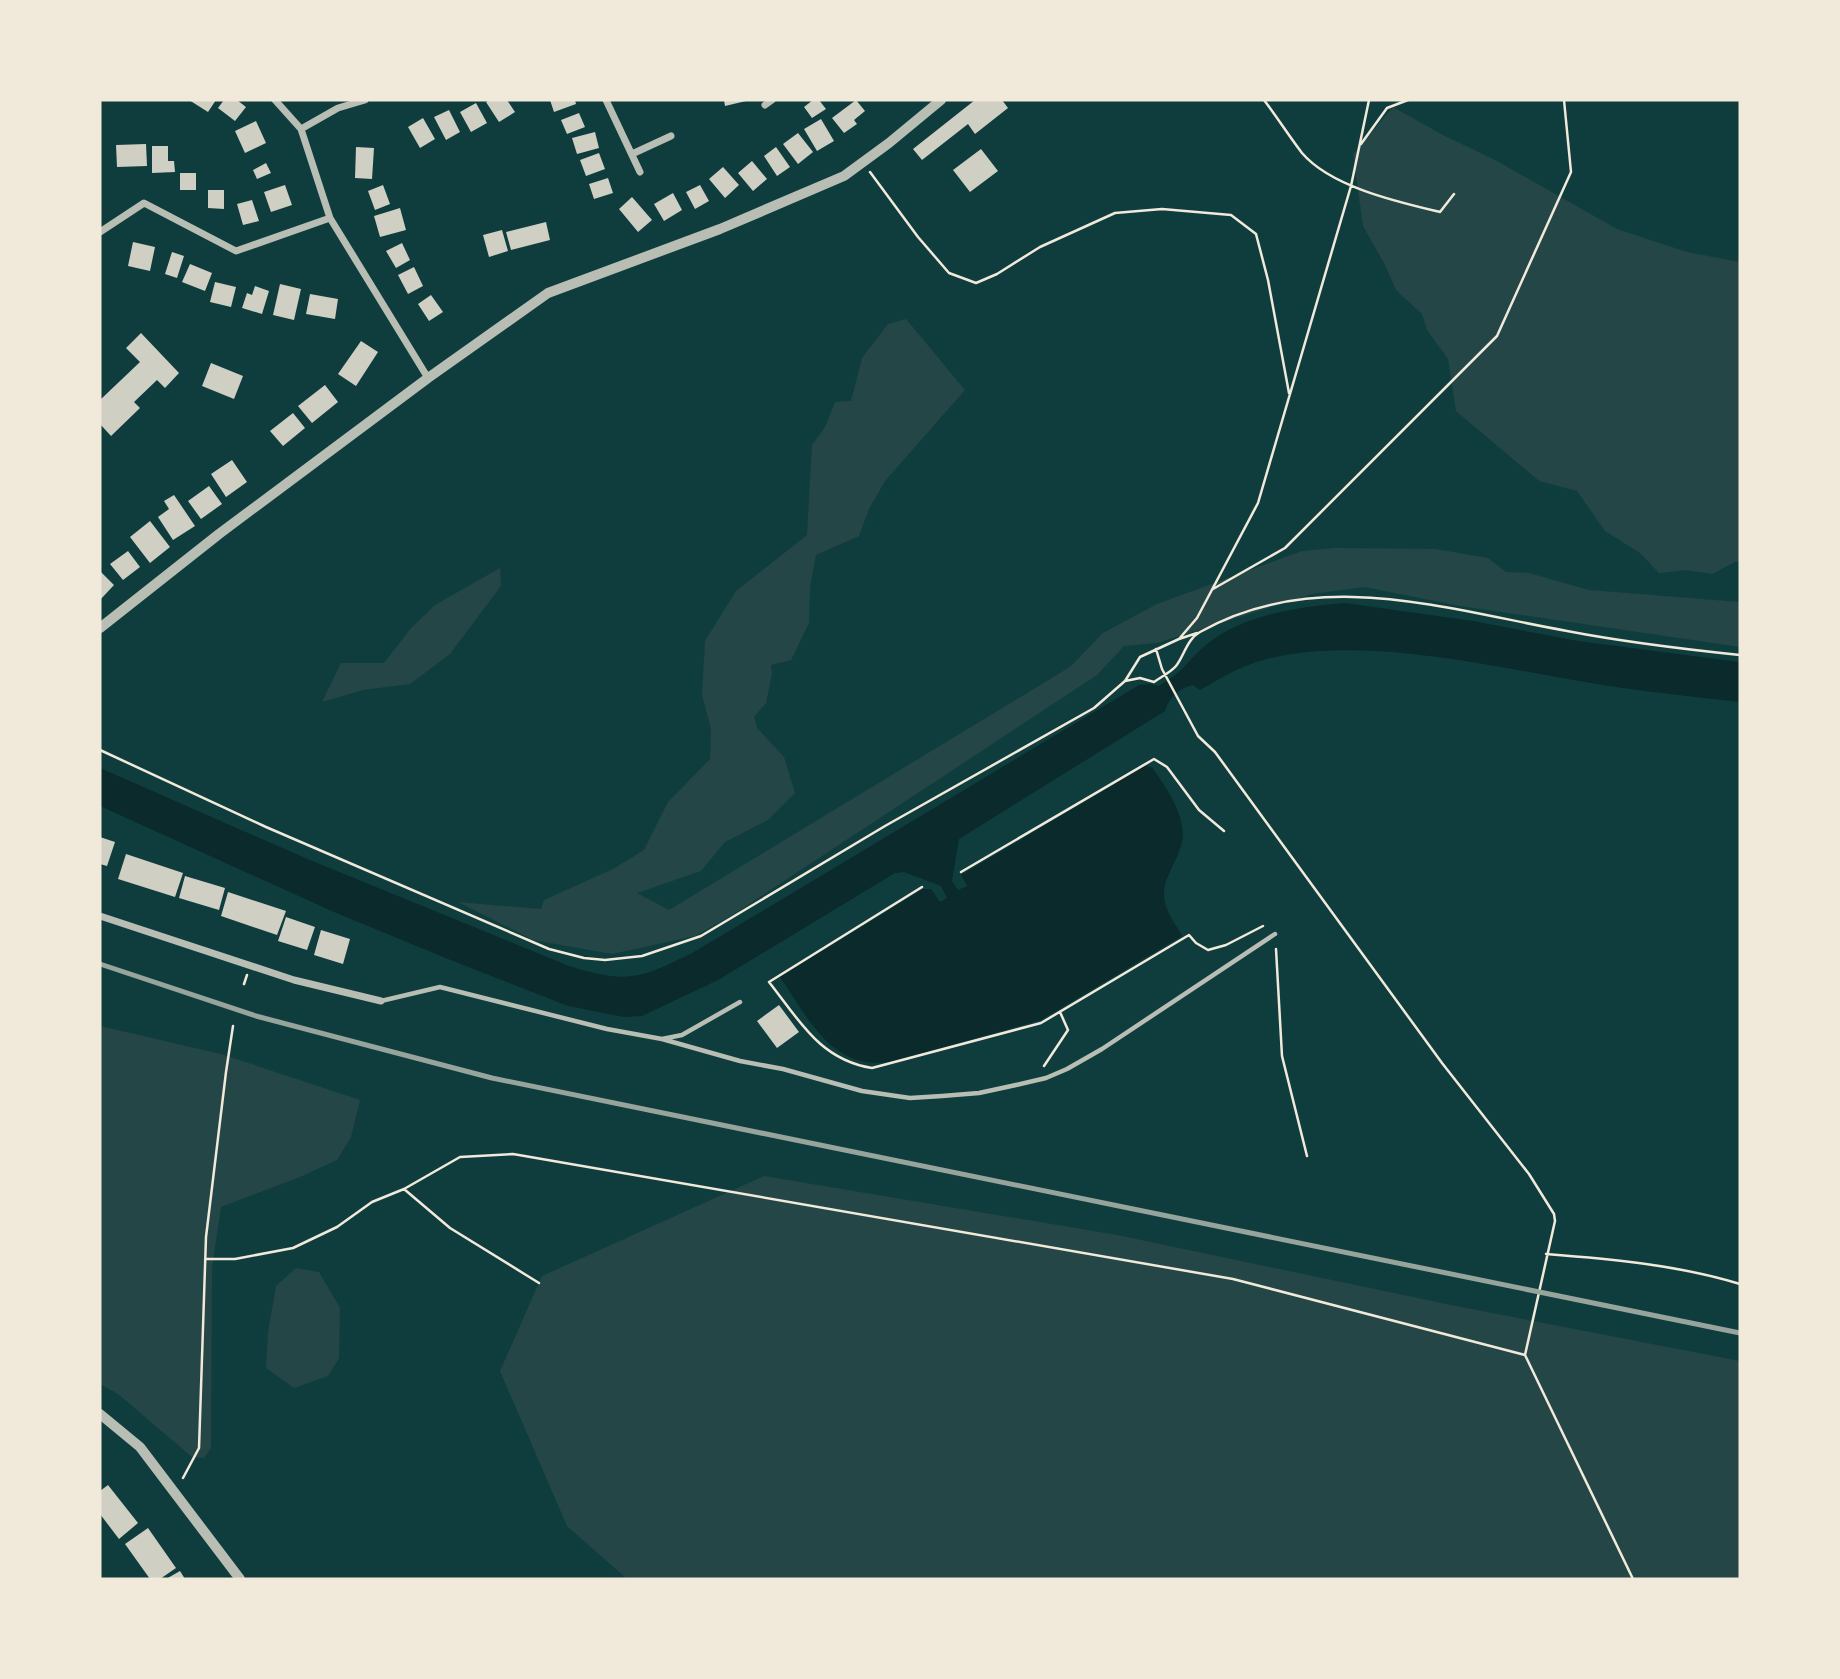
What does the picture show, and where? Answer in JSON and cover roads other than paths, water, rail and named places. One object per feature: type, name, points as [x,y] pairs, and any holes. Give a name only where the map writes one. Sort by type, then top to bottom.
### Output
[{"type":"street","points":[[275,100],[302,129],[330,218],[428,378]]},
{"type":"street","points":[[302,129],[338,108],[365,100]]},
{"type":"street","points":[[606,100],[640,172]]},
{"type":"street","points":[[100,628],[219,534],[428,378],[548,293],[720,229],[844,176],[941,100]]},
{"type":"street","points":[[632,154],[671,135]]},
{"type":"street","points":[[100,232],[144,203],[236,251],[330,218]]},
{"type":"street","points":[[100,916],[294,980],[381,1001]]},
{"type":"street","points":[[100,1414],[140,1447],[240,1579]]},
{"type":"lane","points":[[381,1001],[440,987],[607,1029],[662,1039],[862,1091],[910,1098],[979,1093],[1035,1081],[1067,1069],[1102,1049],[1275,934]]},
{"type":"lane","points":[[662,1039],[682,1035],[740,1002]]},
{"type":"railway","points":[[100,964],[256,1016],[492,1078],[1740,1333]]}]
